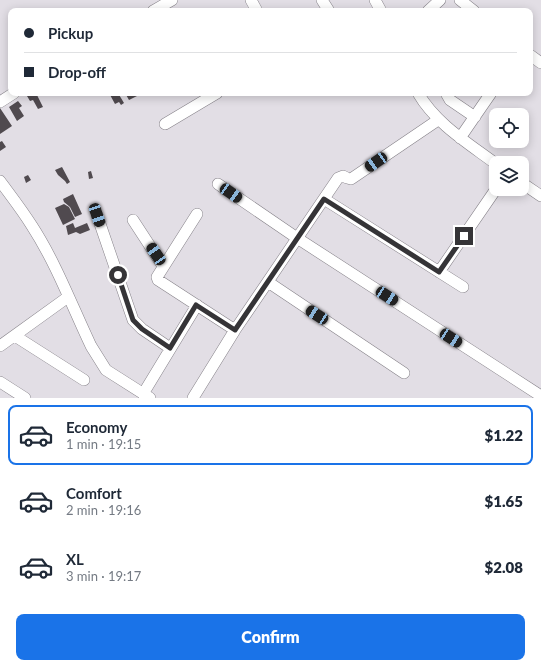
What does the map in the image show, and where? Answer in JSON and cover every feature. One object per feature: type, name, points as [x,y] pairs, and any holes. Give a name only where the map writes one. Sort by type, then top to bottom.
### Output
[{"type":"street","points":[[158,8],[172,0]]},
{"type":"street","points":[[431,8],[440,0]]},
{"type":"street","points":[[460,0],[470,8]]},
{"type":"street","points":[[0,102],[9,96]]},
{"type":"street","points":[[165,124],[212,96]]},
{"type":"street","points":[[420,96],[425,106],[438,120],[489,159]]},
{"type":"street","points":[[448,96],[450,100],[475,117]]},
{"type":"street","points":[[460,138],[489,96]]},
{"type":"street","points":[[193,398],[235,330],[341,176],[351,178],[438,120]]},
{"type":"street","points":[[0,181],[32,226],[53,264],[91,346],[106,370],[146,396],[170,348],[196,305]]},
{"type":"street","points":[[218,184],[297,238],[541,396]]},
{"type":"street","points":[[529,188],[541,196]]},
{"type":"street","points":[[439,272],[491,196]]},
{"type":"street","points":[[324,199],[463,287]]},
{"type":"street","points":[[197,214],[157,277],[158,280],[235,330]]},
{"type":"street","points":[[97,215],[133,320],[142,329],[170,348]]},
{"type":"street","points":[[133,220],[163,266]]},
{"type":"street","points":[[268,282],[404,373]]},
{"type":"street","points":[[0,346],[68,297]]},
{"type":"street","points":[[15,336],[84,380]]},
{"type":"street","points":[[0,382],[25,398]]},
{"type":"building","points":[[27,96],[38,96],[43,107],[38,109],[33,100],[30,101]]},
{"type":"building","points":[[111,96],[120,96],[124,103],[121,105],[119,102],[115,104]]},
{"type":"building","points":[[127,96],[137,96],[129,100]]},
{"type":"building","points":[[18,101],[22,106],[19,108],[24,116],[17,121],[9,107]]},
{"type":"building","points":[[0,108],[12,126],[0,134]]},
{"type":"building","points":[[2,141],[6,147],[0,151],[0,142]]},
{"type":"building","points":[[62,167],[70,182],[67,184],[55,170]]},
{"type":"building","points":[[91,171],[93,178],[89,179],[88,172]]},
{"type":"building","points":[[28,175],[31,180],[26,183],[24,177]]},
{"type":"building","points":[[73,194],[82,214],[75,217],[70,207],[64,202],[63,199]]},
{"type":"building","points":[[64,204],[69,207],[75,219],[63,225],[55,208]]},
{"type":"building","points":[[73,223],[75,228],[87,223],[90,230],[80,234],[76,232],[68,235],[66,226]]},
{"type":"route","points":[[118,275],[133,320],[142,329],[170,348],[196,305],[235,330],[324,199],[439,272],[464,236]]}]
